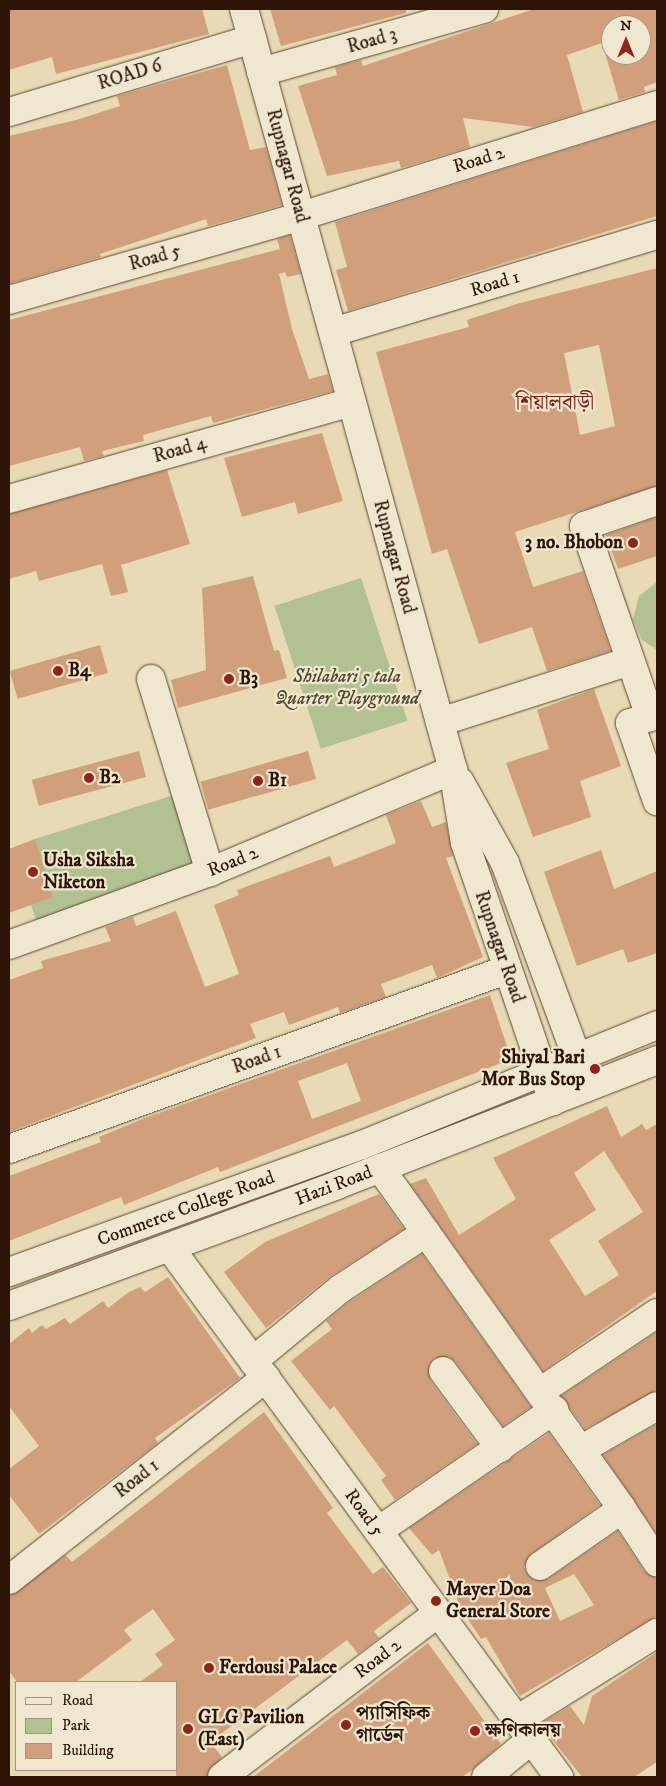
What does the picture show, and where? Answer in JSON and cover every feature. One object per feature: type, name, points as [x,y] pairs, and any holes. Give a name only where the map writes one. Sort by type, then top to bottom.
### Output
[{"type":"street","name":"Rupnagar Road","points":[[244,9],[453,770],[465,843],[506,970],[553,1101]]},
{"type":"street","name":"Road 3","points":[[261,72],[484,9]]},
{"type":"street","name":"ROAD 6","points":[[9,112],[252,39]]},
{"type":"street","name":"Road 2","points":[[301,216],[657,105]]},
{"type":"street","name":"Road 5","points":[[9,300],[301,216]]},
{"type":"street","name":"Road 1","points":[[333,332],[657,235]]},
{"type":"street","name":"Road 4","points":[[9,499],[352,402]]},
{"type":"street","points":[[657,501],[584,526],[630,660],[653,716],[630,723],[657,801]]},
{"type":"street","points":[[440,722],[630,660]]},
{"type":"street","points":[[151,679],[210,872]]},
{"type":"street","name":"Road 2","points":[[9,945],[210,872],[453,770]]},
{"type":"street","points":[[453,770],[505,863],[589,1088]]},
{"type":"street","name":"Road 1","points":[[9,1149],[506,970]]},
{"type":"street","name":"Commerce College Road","points":[[9,1272],[362,1145],[543,1074],[657,1025]]},
{"type":"street","name":"Hazi Road","points":[[9,1306],[170,1248],[589,1088],[657,1060]]},
{"type":"street","points":[[380,1168],[548,1401],[622,1509],[654,1551]]},
{"type":"street","name":"Road 1","points":[[9,1580],[260,1370],[340,1289],[426,1233]]},
{"type":"street","name":"Road 5","points":[[170,1248],[559,1777]]},
{"type":"street","points":[[378,1531],[500,1448],[548,1401],[657,1312]]},
{"type":"street","points":[[443,1371],[500,1448]]},
{"type":"street","points":[[582,1449],[657,1406]]},
{"type":"street","points":[[540,1566],[622,1509]]},
{"type":"street","name":"Road 2","points":[[222,1777],[438,1613]]},
{"type":"street","points":[[486,1777],[524,1730],[657,1633]]},
{"type":"green space","name":"Shilabari 5 tala Quarter Playground","points":[[361,578],[407,721],[321,749],[274,606]]},
{"type":"green space","points":[[657,582],[657,650],[642,640],[633,619],[639,596]]},
{"type":"green space","points":[[177,794],[205,868],[38,926],[31,905],[35,839]]},
{"type":"building","points":[[9,9],[202,9],[209,34],[56,74],[52,57],[9,70]]},
{"type":"building","points":[[270,9],[406,9],[406,13],[281,46]]},
{"type":"building","points":[[534,9],[657,9],[657,82],[644,87],[645,92],[619,100],[609,65],[651,65],[651,15],[601,15],[601,43],[567,55],[583,112],[533,127],[463,118],[470,147],[401,168],[399,161],[327,176],[298,86],[337,75],[335,67],[361,60],[363,66]]},
{"type":"building","points":[[227,65],[250,150],[266,147],[282,205],[208,226],[206,219],[100,254],[101,257],[9,284],[9,136],[76,120],[120,106],[117,96]]},
{"type":"building","points":[[657,121],[657,216],[348,311],[336,270],[347,267],[335,222]]},
{"type":"building","points":[[290,235],[301,274],[287,277],[285,272],[279,274],[292,329],[309,379],[328,374],[333,391],[213,423],[211,416],[143,435],[144,441],[102,451],[104,456],[84,461],[80,447],[9,466],[9,320],[280,249],[277,239]]},
{"type":"building","points":[[657,268],[657,486],[515,532],[533,587],[583,571],[611,651],[547,671],[532,627],[479,644],[447,549],[432,554],[376,352],[469,327],[467,320],[520,303]],"holes":[[[599,345],[615,426],[580,435],[564,353]]]},
{"type":"building","points":[[322,433],[343,501],[298,514],[295,502],[242,517],[224,458]]},
{"type":"building","points":[[167,470],[190,544],[121,565],[128,592],[111,596],[102,564],[39,581],[36,571],[9,579],[9,514]]},
{"type":"building","name":"3 no. Bhobon","points":[[657,517],[657,556],[618,569],[606,535]]},
{"type":"building","points":[[253,576],[274,651],[279,650],[287,678],[178,708],[171,680],[206,670],[202,588]]},
{"type":"building","name":"B4","points":[[100,645],[108,673],[18,699],[10,671]]},
{"type":"building","points":[[594,689],[621,766],[580,781],[591,817],[533,837],[506,763],[549,749],[537,710]]},
{"type":"building","name":"B2","points":[[139,751],[146,777],[39,806],[32,780]]},
{"type":"building","name":"B1","points":[[308,751],[316,779],[208,810],[200,782]]},
{"type":"building","points":[[421,801],[432,827],[446,822],[453,856],[446,858],[483,957],[437,978],[432,965],[381,984],[386,997],[340,1013],[338,1007],[289,1025],[284,1012],[250,1024],[256,1038],[9,1132],[9,980],[43,968],[41,961],[111,941],[105,927],[133,917],[136,926],[176,911],[205,987],[239,974],[214,905],[239,895],[237,890],[330,856],[334,867],[396,843],[386,815]]},
{"type":"building","name":"Usha Siksha Niketon","points":[[35,839],[53,897],[9,913],[9,849]]},
{"type":"building","points":[[601,850],[614,889],[657,871],[657,953],[628,963],[623,949],[577,966],[544,872]]},
{"type":"building","points":[[490,995],[511,1059],[220,1172],[218,1167],[124,1205],[121,1197],[9,1241],[9,1176],[101,1142],[99,1137],[145,1118]],"holes":[[[347,1063],[361,1101],[312,1119],[298,1081]]]},
{"type":"building","points":[[607,1106],[621,1137],[642,1124],[646,1130],[657,1124],[657,1291],[543,1371],[410,1184],[426,1178],[459,1235],[516,1199],[493,1158]],"holes":[[[604,1151],[643,1212],[598,1241],[619,1275],[585,1296],[549,1240],[596,1210],[574,1173]]]},
{"type":"building","points":[[379,1194],[404,1229],[331,1276],[266,1328],[224,1272],[265,1242]]},
{"type":"building","points":[[422,1254],[531,1407],[503,1426],[455,1361],[449,1357],[434,1358],[429,1365],[430,1380],[477,1444],[395,1500],[381,1480],[386,1476],[334,1406],[330,1410],[291,1361],[332,1329],[326,1321],[349,1302]]},
{"type":"building","points":[[168,1277],[240,1378],[155,1438],[158,1443],[39,1534],[9,1495],[9,1469],[39,1446],[9,1406],[9,1344],[29,1328],[32,1333],[42,1325],[46,1329],[65,1318],[70,1324],[103,1301],[108,1308],[129,1292],[140,1287],[145,1292]]},
{"type":"building","points":[[657,1332],[657,1390],[585,1429],[561,1396]]},
{"type":"building","points":[[264,1412],[333,1508],[327,1513],[373,1574],[383,1567],[411,1603],[374,1631],[379,1638],[358,1654],[347,1640],[210,1742],[222,1757],[207,1777],[176,1777],[176,1771],[178,1771],[178,1681],[141,1681],[163,1665],[155,1654],[175,1640],[153,1609],[124,1630],[132,1640],[77,1681],[16,1681],[9,1671],[9,1595],[66,1555],[72,1562]]},
{"type":"building","points":[[657,1424],[657,1534],[603,1455]]},
{"type":"building","points":[[549,1433],[600,1505],[531,1554],[524,1567],[527,1574],[534,1580],[548,1579],[618,1531],[644,1571],[657,1579],[657,1616],[520,1696],[486,1637],[481,1639],[461,1609],[439,1550],[432,1555],[409,1528]],"holes":[[[574,1574],[594,1605],[560,1621],[545,1588]]]},
{"type":"building","points":[[428,1643],[501,1744],[472,1770],[462,1777],[253,1777]]},
{"type":"building","points":[[657,1652],[657,1762],[634,1777],[582,1777],[540,1724],[570,1706],[584,1725],[592,1696]]},
{"type":"place","name":"3 no. Bhobon","points":[[633,543]]},
{"type":"place","name":"B4","points":[[58,671]]},
{"type":"place","name":"B3","points":[[229,679]]},
{"type":"place","name":"B2","points":[[89,778]]},
{"type":"place","name":"B1","points":[[258,781]]},
{"type":"place","name":"Usha Siksha Niketon","points":[[33,872]]},
{"type":"place","name":"Shiyal Bari Mor Bus Stop","points":[[595,1069]]},
{"type":"place","name":"Mayer Doa General Store","points":[[436,1601]]},
{"type":"place","name":"Ferdousi Palace","points":[[209,1668]]},
{"type":"place","name":"প্যাসিফিক গার্ডেন","points":[[346,1725]]},
{"type":"place","name":"GLG Pavilion (East)","points":[[188,1729]]},
{"type":"place","name":"ক্ষণিকালয়","points":[[475,1731]]},
{"type":"district","name":"শিয়ালবাড়ী","points":[[555,403]]}]
